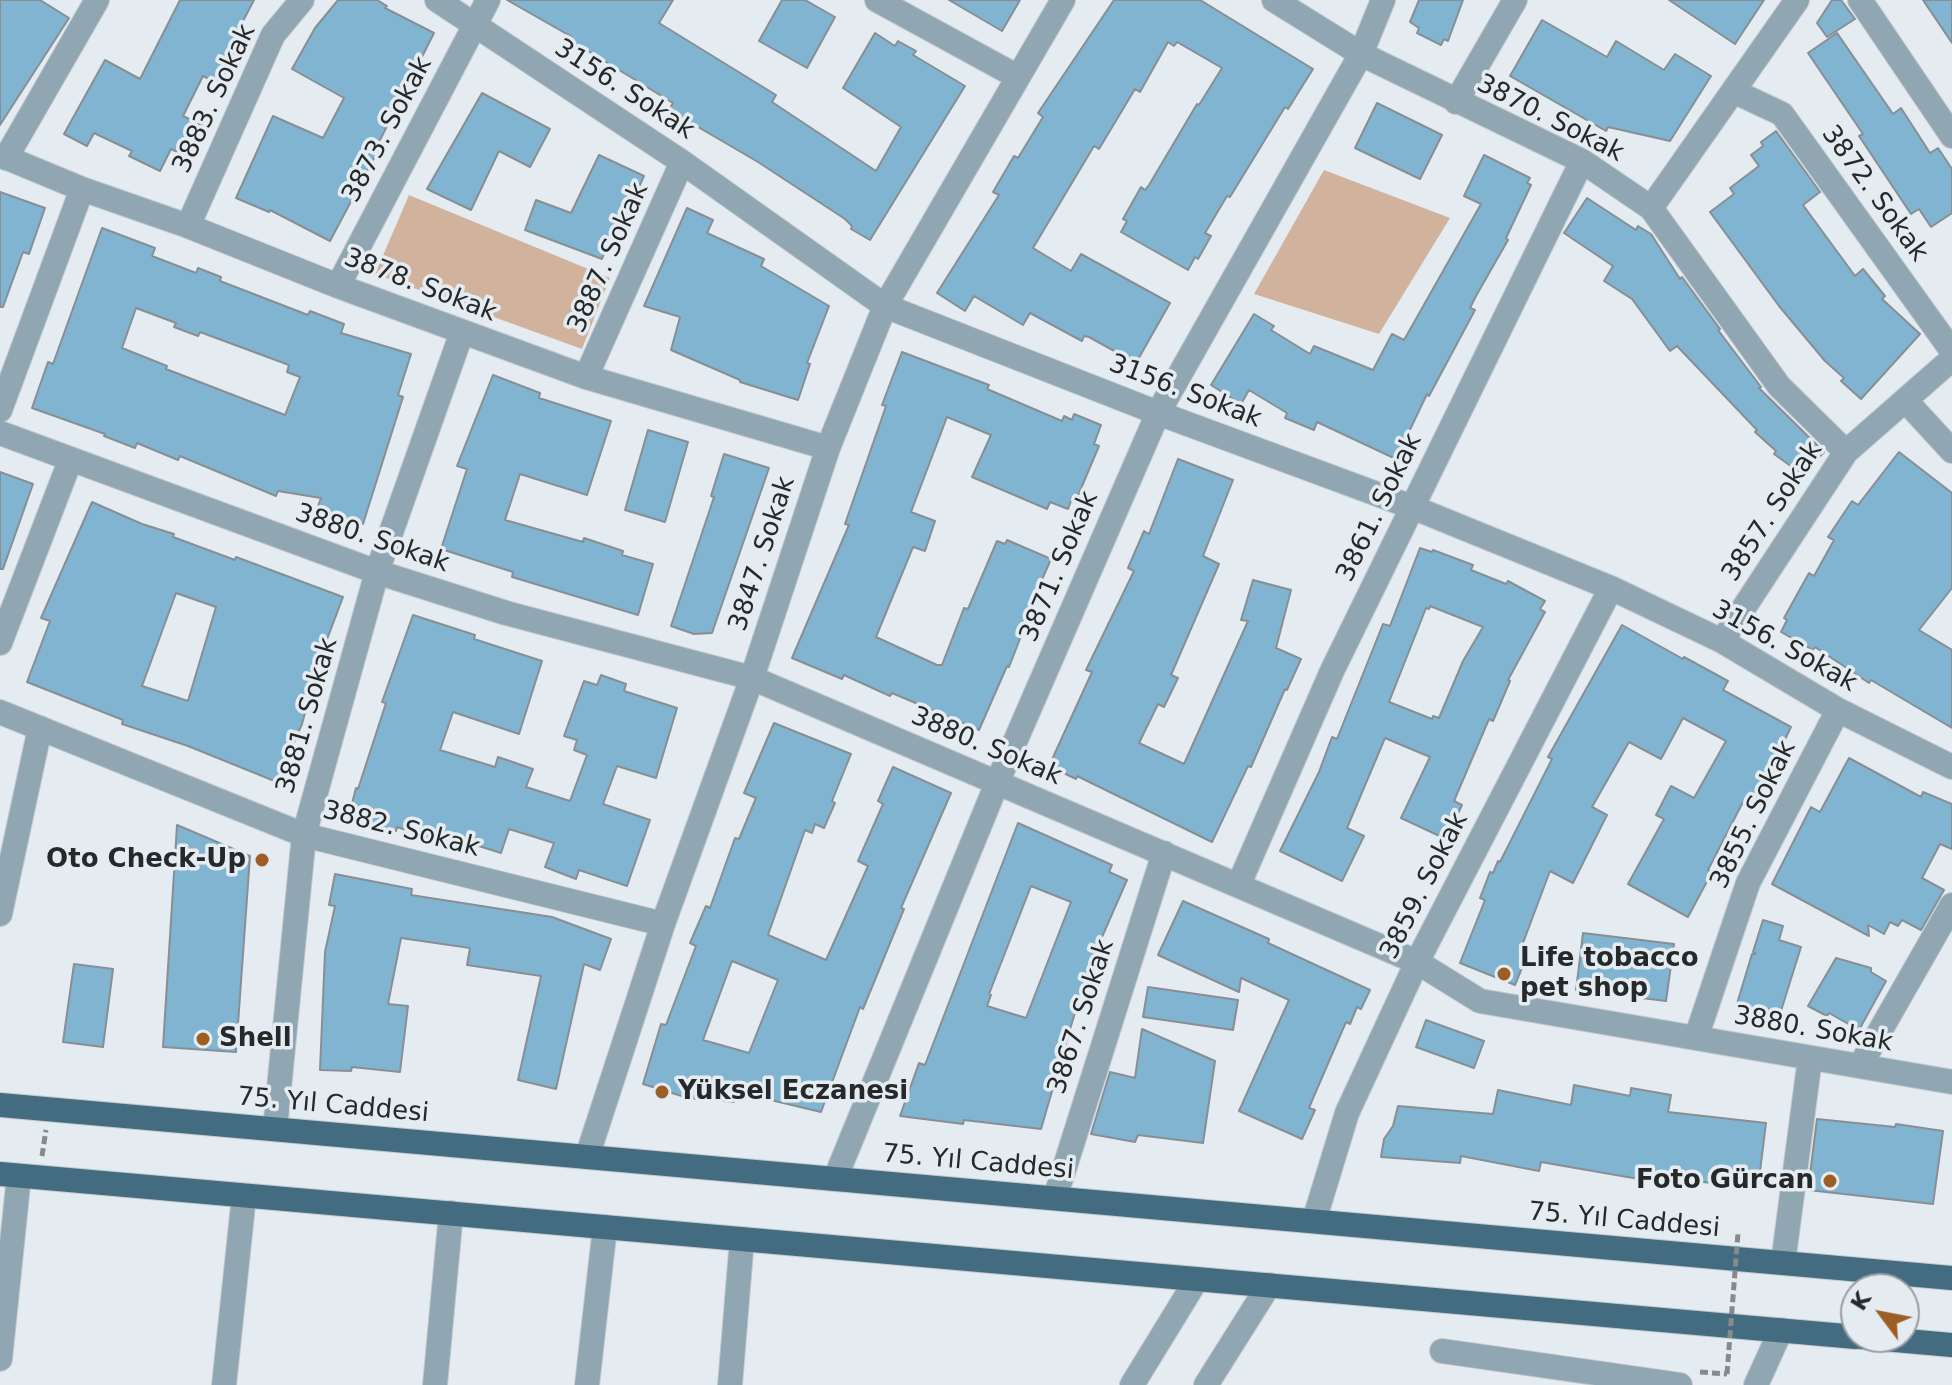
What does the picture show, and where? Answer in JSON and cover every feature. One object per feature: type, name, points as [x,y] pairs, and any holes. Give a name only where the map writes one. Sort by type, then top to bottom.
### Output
[{"type":"main road","name":"75. Yıl Caddesi","points":[[0,1105],[1952,1278]]},
{"type":"main road","points":[[20,1176],[1840,1335]]},
{"type":"main road","points":[[1920,1342],[1952,1345]]},
{"type":"street","points":[[3,157],[97,0]]},
{"type":"street","name":"3883. Sokak","points":[[188,226],[273,35],[302,0]]},
{"type":"street","name":"3156. Sokak","points":[[437,0],[682,162],[885,306],[1158,413],[1412,507],[1611,588],[1722,641],[1838,710],[1952,767]]},
{"type":"street","name":"3873. Sokak","points":[[338,286],[488,0]]},
{"type":"street","points":[[877,0],[1018,77]]},
{"type":"street","name":"3847. Sokak","points":[[587,1157],[663,924],[752,678],[828,448],[885,306],[1063,0]]},
{"type":"street","name":"3870. Sokak","points":[[1274,0],[1361,54],[1582,161],[1651,208],[1779,386],[1846,452]]},
{"type":"street","name":"3871. Sokak","points":[[835,1179],[997,783],[1158,413],[1361,54],[1383,0]]},
{"type":"street","points":[[1456,102],[1515,0]]},
{"type":"street","points":[[1651,208],[1797,0]]},
{"type":"street","points":[[1860,0],[1952,136]]},
{"type":"street","name":"3872. Sokak","points":[[1733,91],[1782,114],[1952,351]]},
{"type":"street","name":"3878. Sokak","points":[[3,157],[338,286],[586,377],[828,448]]},
{"type":"street","name":"3861. Sokak","points":[[1239,884],[1332,671],[1582,161]]},
{"type":"street","name":"3887. Sokak","points":[[586,377],[682,162]]},
{"type":"street","points":[[0,410],[82,189]]},
{"type":"street","name":"3881. Sokak","points":[[275,1129],[304,835],[377,572],[462,332]]},
{"type":"street","name":"3857. Sokak","points":[[1722,641],[1846,452],[1952,359]]},
{"type":"street","points":[[1905,400],[1952,451]]},
{"type":"street","name":"3880. Sokak","points":[[0,433],[377,572],[506,613],[752,678],[1417,962],[1480,1001],[1952,1082]]},
{"type":"street","points":[[0,643],[70,461]]},
{"type":"street","name":"3859. Sokak","points":[[1314,1221],[1347,1113],[1417,962],[1611,588]]},
{"type":"street","name":"3855. Sokak","points":[[1696,1038],[1748,883],[1838,710]]},
{"type":"street","name":"3882. Sokak","points":[[0,712],[304,835],[663,924]]},
{"type":"street","points":[[0,914],[40,728]]},
{"type":"street","name":"3867. Sokak","points":[[1055,1198],[1164,853]]},
{"type":"street","points":[[1860,1066],[1952,905]]},
{"type":"street","points":[[1783,1263],[1810,1058]]},
{"type":"street","points":[[0,1359],[20,1176]]},
{"type":"street","points":[[224,1385],[244,1196]]},
{"type":"street","points":[[435,1385],[451,1213]]},
{"type":"street","points":[[587,1385],[605,1227]]},
{"type":"street","points":[[730,1385],[742,1239]]},
{"type":"street","points":[[1132,1385],[1197,1279]]},
{"type":"street","points":[[1206,1385],[1269,1285]]},
{"type":"street","points":[[1756,1385],[1781,1330]]},
{"type":"street","points":[[1442,1351],[1680,1385]]},
{"type":"path","points":[[20,1176],[49,1109]]},
{"type":"path","points":[[1727,1374],[1738,1233]]},
{"type":"shaded area","points":[[1324,170],[1450,218],[1379,334],[1254,294]]},
{"type":"shaded area","points":[[409,195],[610,278],[582,349],[375,274]]},
{"type":"building","points":[[0,0],[40,0],[69,18],[0,125]]},
{"type":"building","points":[[180,0],[254,0],[232,42],[238,45],[219,84],[203,76],[183,116],[206,127],[190,158],[171,149],[160,171],[129,156],[132,151],[94,133],[87,146],[64,134],[105,60],[140,79]]},
{"type":"building","points":[[338,0],[377,0],[387,6],[385,8],[434,33],[379,142],[382,143],[330,241],[270,210],[236,198],[273,116],[323,138],[344,98],[292,69],[315,28]]},
{"type":"building","points":[[507,0],[673,0],[659,23],[776,95],[772,102],[876,171],[901,127],[843,88],[875,33],[895,46],[898,41],[916,51],[913,55],[965,86],[870,240],[851,229],[852,226],[845,219],[758,162],[669,110],[673,103],[570,40],[572,37]]},
{"type":"building","points":[[782,0],[805,0],[835,17],[807,68],[759,41]]},
{"type":"building","points":[[949,0],[1020,0],[1002,31]]},
{"type":"building","points":[[1114,0],[1200,0],[1313,69],[1288,109],[1285,107],[1230,197],[1227,196],[1205,233],[1211,236],[1188,270],[1121,232],[1127,221],[1123,219],[1141,187],[1145,190],[1149,185],[1222,68],[1177,42],[1174,46],[1168,42],[1140,92],[1135,89],[1099,149],[1094,146],[1033,248],[1071,271],[1081,254],[1170,303],[1136,363],[1089,337],[1084,336],[1082,341],[1030,313],[1023,325],[974,296],[965,311],[937,293],[999,195],[993,192],[1014,156],[1018,158],[1043,117],[1038,113]]},
{"type":"building","points":[[1419,0],[1463,0],[1448,41],[1444,39],[1441,45],[1417,33],[1419,28],[1410,22]]},
{"type":"building","points":[[1669,0],[1764,0],[1735,44]]},
{"type":"building","points":[[1832,0],[1841,0],[1855,19],[1827,37],[1817,23]]},
{"type":"building","points":[[1923,0],[1952,0],[1952,43]]},
{"type":"building","points":[[1542,20],[1607,57],[1616,41],[1664,70],[1675,54],[1711,76],[1670,141],[1608,127],[1606,131],[1510,76]]},
{"type":"building","points":[[1837,33],[1893,114],[1901,108],[1930,153],[1938,148],[1952,169],[1952,213],[1931,227],[1919,209],[1911,214],[1859,136],[1863,134],[1808,53]]},
{"type":"building","points":[[482,93],[550,129],[530,167],[499,151],[471,210],[427,189]]},
{"type":"building","points":[[1377,103],[1442,135],[1420,179],[1355,148]]},
{"type":"building","points":[[1776,131],[1820,192],[1803,205],[1855,276],[1863,269],[1885,296],[1882,299],[1920,334],[1861,399],[1841,381],[1844,378],[1825,361],[1779,306],[1710,212],[1734,194],[1730,188],[1759,166],[1751,155],[1763,146],[1761,142]]},
{"type":"building","points":[[599,155],[644,176],[626,215],[620,212],[602,259],[525,230],[536,200],[571,213]]},
{"type":"building","points":[[1484,155],[1530,178],[1527,183],[1531,185],[1506,238],[1508,240],[1470,308],[1475,310],[1429,396],[1427,394],[1396,459],[1317,422],[1314,430],[1285,418],[1287,413],[1249,390],[1241,404],[1211,385],[1254,314],[1274,326],[1271,330],[1310,354],[1314,346],[1373,370],[1392,334],[1404,340],[1481,204],[1464,196]]},
{"type":"building","points":[[0,192],[45,208],[29,254],[23,252],[3,307],[0,307]]},
{"type":"building","points":[[1587,198],[1636,230],[1638,226],[1651,234],[1759,388],[1824,452],[1810,467],[1807,464],[1799,472],[1774,454],[1776,451],[1677,346],[1670,351],[1632,299],[1604,281],[1613,266],[1564,233]]},
{"type":"building","points":[[687,208],[713,220],[707,233],[764,259],[761,266],[829,306],[807,363],[810,364],[798,400],[740,382],[671,350],[680,317],[644,306]]},
{"type":"building","points":[[102,228],[155,248],[152,256],[196,273],[198,268],[221,277],[220,281],[308,315],[310,311],[344,324],[341,333],[411,354],[398,395],[403,397],[363,524],[317,509],[321,498],[278,491],[276,496],[180,456],[178,460],[137,443],[135,448],[32,408],[48,362],[53,364]],"holes":[[[136,308],[176,323],[174,327],[198,336],[200,332],[289,365],[287,372],[300,377],[285,415],[166,369],[167,366],[122,348]]]},
{"type":"building","points":[[902,352],[989,385],[987,389],[1062,421],[1064,416],[1072,420],[1074,414],[1101,425],[1094,444],[1099,446],[1077,498],[1073,496],[1068,509],[1050,502],[1047,509],[972,477],[991,435],[947,417],[911,512],[935,521],[925,551],[913,547],[876,637],[942,665],[964,608],[968,609],[997,541],[1005,544],[1007,540],[1051,559],[1020,630],[1023,631],[1009,667],[979,730],[892,693],[890,696],[844,675],[842,679],[792,658],[849,525],[845,524]]},
{"type":"building","points":[[493,375],[540,393],[539,398],[611,421],[587,495],[520,474],[505,520],[583,542],[584,538],[623,551],[622,555],[653,564],[638,615],[512,577],[513,572],[441,549],[467,469],[457,466]]},
{"type":"building","points":[[648,430],[688,442],[665,522],[625,510]]},
{"type":"building","points":[[1899,452],[1952,493],[1952,588],[1919,630],[1952,650],[1952,728],[1871,680],[1869,683],[1815,647],[1813,650],[1781,632],[1787,620],[1784,618],[1809,573],[1814,576],[1834,540],[1828,537],[1852,501],[1858,505]]},
{"type":"building","points":[[724,454],[769,468],[712,633],[694,634],[671,626],[714,497],[711,496]]},
{"type":"building","points":[[1178,459],[1233,480],[1203,556],[1219,564],[1171,675],[1178,678],[1164,707],[1158,704],[1139,743],[1184,764],[1248,621],[1241,620],[1253,580],[1291,590],[1276,648],[1301,659],[1212,842],[1077,776],[1076,779],[1049,766],[1092,672],[1086,670],[1134,571],[1128,568],[1144,531],[1149,534]]},
{"type":"building","points":[[0,472],[33,484],[3,569],[0,569]]},
{"type":"building","points":[[92,502],[174,534],[173,537],[343,597],[320,658],[302,724],[277,782],[188,746],[122,724],[123,720],[27,682],[50,621],[41,618]],"holes":[[[176,593],[216,607],[188,701],[142,686]]]},
{"type":"building","points":[[1420,548],[1473,565],[1471,570],[1506,584],[1508,581],[1545,601],[1540,609],[1545,612],[1508,680],[1493,721],[1489,719],[1454,801],[1462,805],[1446,839],[1401,818],[1430,757],[1385,738],[1347,828],[1364,836],[1342,881],[1280,851],[1319,772],[1332,737],[1337,739],[1383,624],[1390,626]],"holes":[[[1430,606],[1483,627],[1463,661],[1439,718],[1433,716],[1432,719],[1389,702],[1426,608]]]},
{"type":"building","points":[[413,615],[542,661],[519,734],[453,712],[440,750],[495,767],[498,757],[533,769],[526,787],[570,801],[587,755],[574,750],[577,740],[564,736],[584,681],[597,685],[601,675],[626,684],[624,691],[677,708],[656,778],[617,766],[603,804],[650,820],[627,886],[579,870],[576,879],[545,867],[554,843],[509,829],[501,853],[447,836],[445,843],[397,827],[396,831],[348,819],[386,703],[382,702]]},
{"type":"building","points":[[1622,625],[1728,681],[1723,690],[1791,727],[1752,807],[1743,802],[1688,917],[1628,884],[1664,819],[1656,815],[1671,786],[1694,798],[1726,741],[1683,718],[1661,759],[1629,742],[1592,807],[1607,815],[1573,883],[1550,871],[1520,951],[1528,953],[1515,985],[1460,963],[1485,900],[1480,898],[1490,872],[1493,873],[1500,862],[1552,759],[1548,757]]},
{"type":"building","points":[[774,723],[851,754],[824,828],[815,824],[812,833],[805,830],[768,935],[826,960],[868,866],[858,861],[883,804],[878,801],[893,767],[951,793],[901,908],[904,909],[863,1009],[860,1007],[821,1112],[737,1092],[734,1102],[688,1098],[643,1084],[661,1024],[666,1025],[696,946],[690,943],[706,906],[710,908],[735,838],[739,839],[756,798],[744,793]],"holes":[[[732,961],[778,980],[749,1053],[703,1040]]]},
{"type":"building","points":[[1849,758],[1921,797],[1923,792],[1952,804],[1952,849],[1940,844],[1922,878],[1944,890],[1921,930],[1902,920],[1898,926],[1890,922],[1884,934],[1868,925],[1869,936],[1772,884],[1811,807],[1820,812]]},
{"type":"building","points":[[1018,823],[1112,865],[1109,872],[1127,880],[1076,1009],[1041,1129],[900,1116],[919,1063],[925,1065]],"holes":[[[1031,886],[1071,902],[1026,1018],[987,1006]]]},
{"type":"building","points":[[177,825],[250,856],[236,1052],[163,1047]]},
{"type":"building","points":[[335,874],[412,889],[411,895],[552,917],[611,939],[600,970],[584,964],[556,1089],[518,1080],[541,976],[467,965],[470,948],[401,938],[388,1004],[408,1006],[400,1072],[352,1067],[351,1071],[320,1070],[325,952],[335,906],[329,905]]},
{"type":"building","points":[[1183,901],[1269,939],[1268,943],[1370,990],[1361,1009],[1357,1007],[1350,1024],[1346,1022],[1309,1108],[1315,1110],[1302,1139],[1239,1111],[1289,1000],[1241,978],[1239,992],[1158,955]]},
{"type":"building","points":[[1763,920],[1783,926],[1779,940],[1801,947],[1780,1014],[1763,1008],[1755,1013],[1736,1007],[1752,954],[1756,954],[1753,952]]},
{"type":"building","points":[[1583,933],[1674,944],[1666,1001],[1576,990]]},
{"type":"building","points":[[1836,958],[1871,968],[1871,972],[1886,981],[1859,1030],[1829,1013],[1827,1016],[1808,1006]]},
{"type":"building","points":[[74,964],[113,969],[103,1047],[63,1042]]},
{"type":"building","points":[[1148,987],[1238,1000],[1233,1030],[1143,1017]]},
{"type":"building","points":[[1426,1020],[1484,1041],[1474,1068],[1416,1047]]},
{"type":"building","points":[[1142,1029],[1215,1061],[1203,1143],[1138,1135],[1135,1142],[1091,1134],[1110,1072],[1135,1078]]},
{"type":"building","points":[[1574,1085],[1630,1096],[1631,1088],[1671,1095],[1668,1112],[1766,1123],[1758,1188],[1657,1177],[1656,1182],[1541,1162],[1539,1171],[1461,1156],[1460,1163],[1381,1157],[1384,1139],[1393,1126],[1398,1106],[1493,1114],[1498,1090],[1571,1105]]},
{"type":"building","points":[[1817,1119],[1895,1127],[1896,1124],[1943,1131],[1933,1204],[1808,1190]]},
{"type":"place","name":"Oto Check-Up","points":[[262,860]]},
{"type":"place","name":"Life tobacco pet shop","points":[[1504,974]]},
{"type":"place","name":"Shell","points":[[203,1039]]},
{"type":"place","name":"Yüksel Eczanesi","points":[[662,1092]]},
{"type":"place","name":"Foto Gürcan","points":[[1830,1181]]}]
